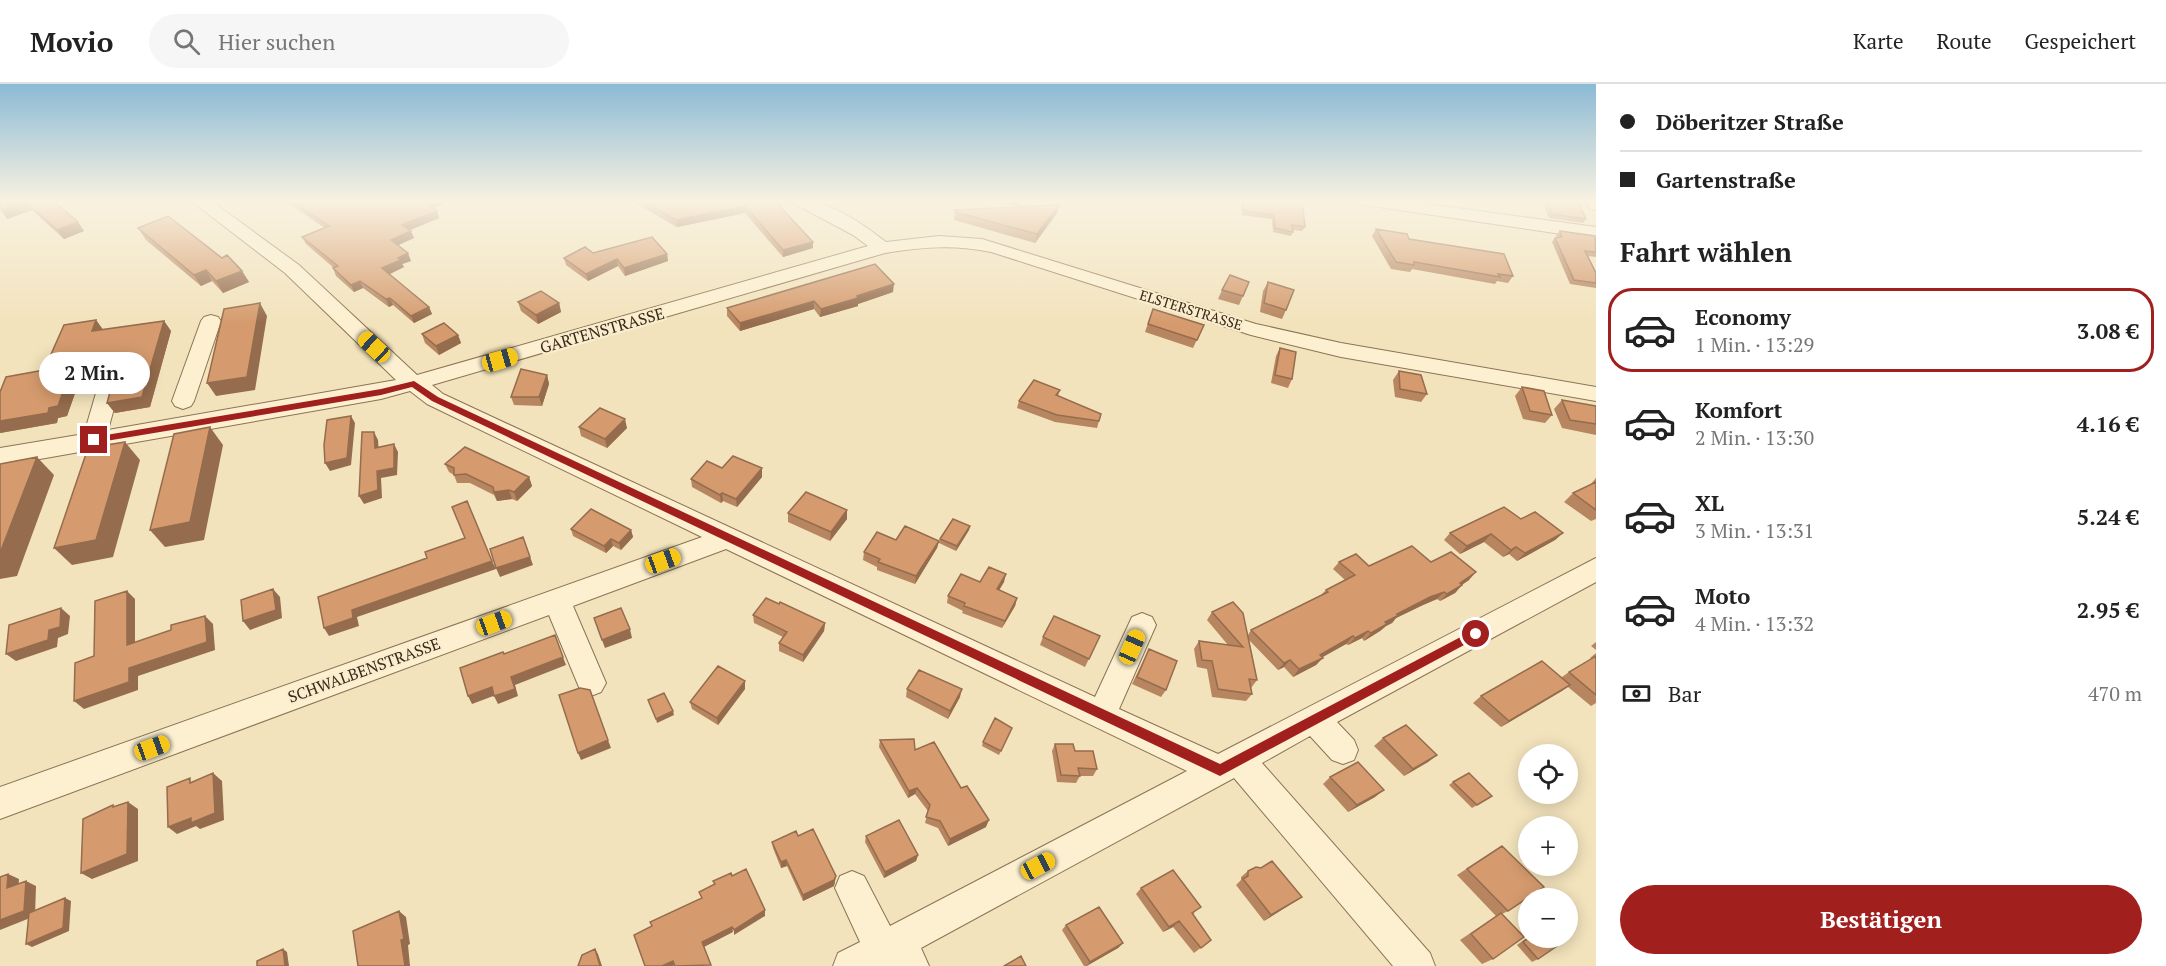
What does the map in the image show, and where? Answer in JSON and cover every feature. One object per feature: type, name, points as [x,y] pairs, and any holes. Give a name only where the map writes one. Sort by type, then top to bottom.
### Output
[{"type":"street","points":[[254,241],[292,270],[414,384],[435,399],[1102,714],[1229,765],[1417,966]]},
{"type":"street","points":[[873,241],[882,248]]},
{"type":"street","name":"ELSTERSTRASSE","points":[[882,248],[899,245],[978,243],[1251,329],[1341,350],[1596,394]]},
{"type":"street","name":"GARTENSTRASSE","points":[[0,457],[381,392],[882,248]]},
{"type":"street","points":[[183,400],[211,321]]},
{"type":"street","points":[[94,440],[112,376]]},
{"type":"street","name":"SCHWALBENSTRASSE","points":[[0,803],[727,538]]},
{"type":"street","points":[[851,966],[897,952],[1229,765],[1596,569]]},
{"type":"street","points":[[557,600],[591,683]]},
{"type":"street","points":[[1102,714],[1142,626]]},
{"type":"street","points":[[1315,720],[1343,750]]},
{"type":"street","points":[[852,888],[897,952]]},
{"type":"building","points":[[154,241],[200,241],[222,258],[227,255],[242,271],[216,281],[206,270],[194,275]]},
{"type":"building","points":[[307,241],[393,241],[408,253],[398,258],[401,260],[382,268],[429,307],[411,316],[390,298],[386,299],[360,281],[351,285],[333,268],[338,266]]},
{"type":"building","points":[[637,241],[656,241],[667,254],[624,268],[617,259],[586,274],[564,258],[585,247],[593,253]]},
{"type":"building","points":[[775,241],[813,242],[783,250]]},
{"type":"building","points":[[1383,241],[1423,241],[1504,254],[1513,276],[1498,274],[1500,277],[1414,262],[1414,265],[1396,262]]},
{"type":"building","points":[[1556,241],[1595,241],[1596,252],[1585,251],[1596,273],[1596,283],[1574,280]]},
{"type":"building","points":[[875,264],[894,284],[821,309],[814,301],[740,323],[727,308]]},
{"type":"building","points":[[1230,275],[1249,282],[1243,296],[1222,290]]},
{"type":"building","points":[[1268,282],[1294,290],[1286,310],[1264,303]]},
{"type":"building","points":[[541,291],[559,303],[536,315],[518,302]]},
{"type":"building","points":[[260,303],[247,377],[207,383],[224,309]]},
{"type":"building","points":[[1153,309],[1204,325],[1197,340],[1148,324]]},
{"type":"building","points":[[96,320],[92,331],[164,321],[142,397],[107,403],[117,366],[113,358],[104,356],[94,359],[90,369],[70,372],[58,406],[49,408],[48,413],[0,421],[0,392],[6,377],[44,370],[64,325]]},
{"type":"building","points":[[444,323],[458,335],[436,346],[422,334]]},
{"type":"building","points":[[1280,348],[1296,352],[1292,379],[1275,375]]},
{"type":"building","points":[[521,369],[547,375],[539,397],[511,397]]},
{"type":"building","points":[[1399,371],[1421,375],[1427,394],[1400,389]]},
{"type":"building","points":[[1034,380],[1060,390],[1056,395],[1101,414],[1099,421],[1057,415],[1019,401]]},
{"type":"building","points":[[1522,387],[1544,391],[1552,415],[1530,411]]},
{"type":"building","points":[[1562,400],[1596,406],[1596,424],[1570,420]]},
{"type":"building","points":[[600,408],[625,419],[605,439],[579,427]]},
{"type":"building","points":[[351,416],[347,458],[325,463],[324,445],[327,420]]},
{"type":"building","points":[[210,427],[190,522],[150,530],[174,434]]},
{"type":"building","points":[[362,432],[374,432],[375,448],[394,444],[394,468],[377,471],[378,490],[359,496]]},
{"type":"building","points":[[125,442],[96,540],[54,548],[88,448]]},
{"type":"building","points":[[465,447],[529,477],[514,492],[509,490],[494,492],[493,487],[466,474],[454,475],[454,468],[445,464]]},
{"type":"building","points":[[733,456],[762,468],[736,499],[722,493],[720,495],[691,479],[707,461],[722,468]]},
{"type":"building","points":[[37,457],[0,553],[0,464]]},
{"type":"building","points":[[1596,482],[1596,510],[1573,493]]},
{"type":"building","points":[[806,492],[847,510],[831,532],[788,513]]},
{"type":"building","points":[[467,501],[492,561],[352,610],[353,618],[324,628],[318,597],[427,558],[425,552],[465,538],[452,507]]},
{"type":"building","points":[[1504,507],[1521,519],[1535,512],[1563,533],[1525,553],[1516,547],[1511,550],[1491,534],[1467,546],[1450,533]]},
{"type":"building","points":[[591,509],[631,530],[619,543],[611,539],[604,546],[571,529]]},
{"type":"building","points":[[953,519],[970,526],[957,546],[940,539]]},
{"type":"building","points":[[905,526],[939,541],[916,576],[878,562],[880,559],[864,552],[877,532],[896,540]]},
{"type":"building","points":[[523,537],[530,557],[496,568],[490,549]]},
{"type":"building","points":[[1412,546],[1431,562],[1451,552],[1476,572],[1460,583],[1462,585],[1447,594],[1444,592],[1430,597],[1397,614],[1399,615],[1371,633],[1368,631],[1355,638],[1353,636],[1320,655],[1323,658],[1299,669],[1290,660],[1284,663],[1251,630],[1328,592],[1326,590],[1355,575],[1339,562],[1356,554],[1369,566]]},
{"type":"building","points":[[989,567],[1006,574],[997,589],[1017,598],[1005,621],[964,606],[965,603],[948,596],[961,574],[980,582]]},
{"type":"building","points":[[273,589],[276,610],[243,621],[241,600]]},
{"type":"building","points":[[127,591],[127,645],[171,630],[171,625],[205,616],[207,642],[129,668],[129,682],[74,701],[75,663],[94,656],[95,601]]},
{"type":"building","points":[[766,598],[825,623],[803,655],[779,643],[787,632],[753,615]]},
{"type":"building","points":[[1233,602],[1243,613],[1257,680],[1249,679],[1252,694],[1218,689],[1212,661],[1202,660],[1199,641],[1243,647],[1212,612]]},
{"type":"building","points":[[61,608],[60,627],[49,630],[48,640],[6,654],[9,625]]},
{"type":"building","points":[[621,608],[630,629],[602,640],[594,618]]},
{"type":"building","points":[[1054,616],[1100,636],[1089,659],[1043,637]]},
{"type":"building","points":[[555,635],[563,657],[511,677],[515,689],[494,696],[492,687],[468,696],[460,668]]},
{"type":"building","points":[[1149,649],[1177,661],[1166,690],[1137,677]]},
{"type":"building","points":[[1596,656],[1596,695],[1569,672]]},
{"type":"building","points":[[1542,661],[1570,685],[1509,721],[1481,696]]},
{"type":"building","points":[[718,666],[745,681],[717,718],[690,702]]},
{"type":"building","points":[[919,670],[962,689],[950,711],[907,689]]},
{"type":"building","points":[[580,688],[590,690],[608,740],[578,753],[559,695]]},
{"type":"building","points":[[664,693],[673,711],[656,719],[648,700]]},
{"type":"building","points":[[995,718],[1012,728],[1001,751],[983,742]]},
{"type":"building","points":[[1406,725],[1437,755],[1413,769],[1383,738]]},
{"type":"building","points":[[914,739],[915,750],[934,742],[961,788],[967,786],[989,820],[950,839],[940,821],[926,817],[930,805],[917,788],[909,791],[880,740]]},
{"type":"building","points":[[1055,744],[1073,744],[1075,751],[1093,751],[1097,769],[1078,768],[1080,776],[1061,775]]},
{"type":"building","points":[[1358,762],[1384,790],[1357,805],[1330,777]]},
{"type":"building","points":[[213,773],[215,813],[191,823],[191,818],[168,827],[167,787],[190,778],[190,783]]},
{"type":"building","points":[[1469,773],[1492,796],[1477,805],[1453,782]]},
{"type":"building","points":[[128,802],[127,854],[81,873],[83,819],[113,805],[113,807]]},
{"type":"building","points":[[899,820],[918,855],[885,872],[866,836]]},
{"type":"building","points":[[813,829],[836,876],[834,880],[803,895],[786,860],[781,862],[772,842],[796,831],[798,836]]},
{"type":"building","points":[[1502,846],[1518,862],[1518,876],[1533,876],[1544,887],[1518,888],[1518,904],[1508,911],[1467,869]]},
{"type":"building","points":[[1272,861],[1302,897],[1271,915],[1243,879],[1248,876],[1248,871],[1256,867],[1261,868]]},
{"type":"building","points":[[746,869],[765,910],[734,930],[732,927],[702,942],[711,965],[675,966],[673,961],[662,966],[645,966],[634,935],[652,926],[650,922],[702,898],[699,892],[715,884],[713,881]]},
{"type":"building","points":[[1173,870],[1201,907],[1192,913],[1211,940],[1201,948],[1179,921],[1169,927],[1141,888]]},
{"type":"building","points":[[8,874],[7,888],[26,881],[24,911],[0,920],[0,877]]},
{"type":"building","points":[[65,898],[63,928],[26,944],[29,913]]},
{"type":"building","points":[[1099,907],[1123,943],[1090,962],[1066,925]]},
{"type":"building","points":[[399,911],[404,939],[401,940],[405,966],[358,966],[353,931]]},
{"type":"building","points":[[1501,913],[1518,931],[1518,941],[1493,959],[1471,934]]},
{"type":"building","points":[[1528,948],[1554,948],[1538,959]]},
{"type":"building","points":[[283,949],[285,966],[257,966],[257,961]]},
{"type":"building","points":[[595,949],[600,966],[578,966],[582,955]]},
{"type":"building","points":[[1021,956],[1026,966],[1004,966]]},
{"type":"route","points":[[94,440],[381,392],[414,384],[435,399],[1220,771],[1476,634]]}]
